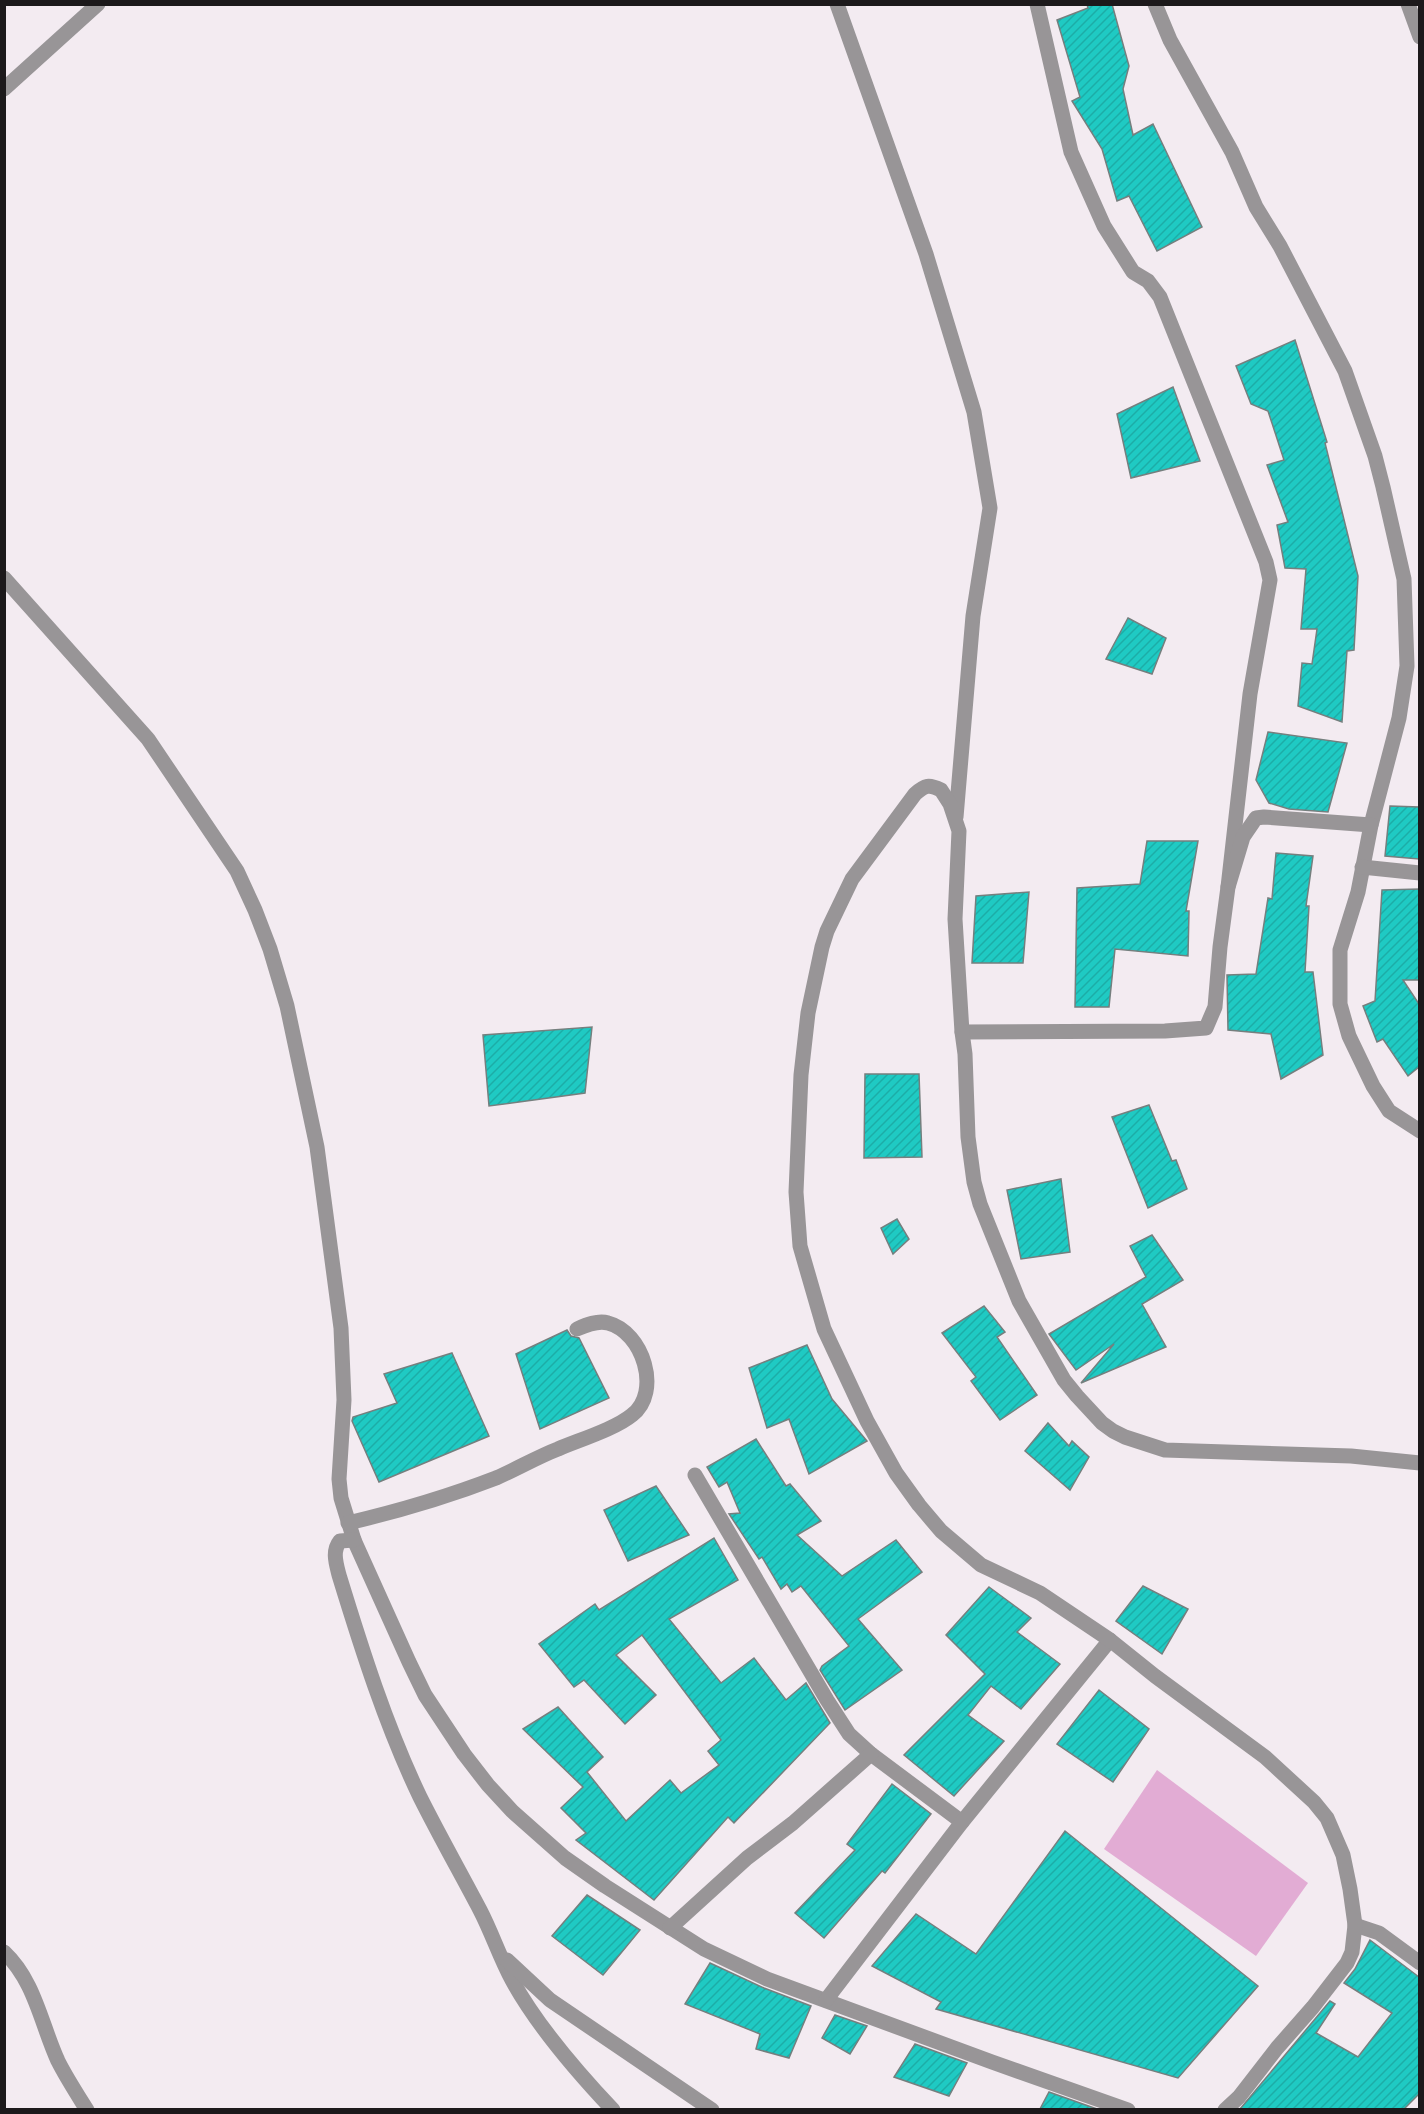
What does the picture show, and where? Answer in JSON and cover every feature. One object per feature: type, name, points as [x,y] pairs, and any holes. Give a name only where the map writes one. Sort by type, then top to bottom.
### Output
[{"type":"street","points":[[4,89],[98,4]]},
{"type":"street","points":[[837,4],[926,254],[974,412],[990,508],[974,616],[956,820],[959,846],[956,918],[962,1032],[965,1047],[968,1137],[974,1182],[980,1204],[1019,1301],[1064,1380],[1102,1423],[1125,1437],[1165,1450],[1351,1456],[1419,1463]]},
{"type":"street","points":[[962,1032],[1165,1031],[1206,1028],[1215,1007],[1250,694],[1270,580],[1266,562],[1160,297],[1148,281],[1133,272],[1104,226],[1071,152],[1037,4]]},
{"type":"street","points":[[1155,4],[1170,40],[1232,152],[1256,207],[1280,246],[1345,371],[1375,456],[1383,487],[1404,579],[1407,666],[1398,718],[1371,825],[1358,892],[1340,950],[1340,1004],[1349,1036],[1383,1103],[1389,1111],[1419,1131]]},
{"type":"street","points":[[1408,4],[1419,37]]},
{"type":"street","points":[[4,578],[148,739],[237,871],[255,910],[270,949],[296,1046],[320,1170],[341,1328],[344,1400],[339,1479],[341,1498],[354,1540],[425,1695],[488,1785],[540,1837],[565,1858],[704,1949],[767,1979],[1002,2066],[1128,2109]]},
{"type":"street","points":[[956,820],[941,790],[924,786],[915,794],[852,879],[827,931],[808,1013],[801,1075],[796,1192],[800,1246],[824,1329],[867,1421],[896,1473],[941,1531],[981,1565],[1040,1593],[1110,1640],[1265,1757],[1314,1802],[1327,1818],[1343,1855],[1350,1889],[1355,1925],[1352,1952],[1347,1963],[1239,2097],[1225,2109]]},
{"type":"street","points":[[1228,887],[1244,837],[1256,818],[1371,825]]},
{"type":"street","points":[[1362,867],[1419,873]]},
{"type":"street","points":[[348,1523],[414,1508],[445,1498],[498,1477],[633,1415],[644,1401],[646,1383],[645,1365],[633,1338],[606,1322],[589,1324],[577,1329]]},
{"type":"street","points":[[695,1474],[849,1734],[871,1754],[962,1822]]},
{"type":"street","points":[[354,1540],[340,1541],[336,1546],[335,1558],[385,1714],[420,1797],[525,2002],[590,2085],[613,2109]]},
{"type":"street","points":[[826,2000],[962,1822],[1110,1640]]},
{"type":"street","points":[[670,1928],[747,1858],[793,1823],[871,1754]]},
{"type":"street","points":[[1355,1925],[1379,1934],[1419,1963]]},
{"type":"street","points":[[498,1948],[510,1963],[550,2000],[712,2109]]},
{"type":"street","points":[[4,1952],[15,1962],[25,1978],[58,2060],[87,2109]]},
{"type":"shaded area","points":[[1157,1770],[1308,1883],[1256,1956],[1104,1849]]},
{"type":"building","points":[[1087,4],[1112,4],[1129,66],[1123,89],[1133,135],[1153,124],[1202,227],[1157,251],[1129,196],[1117,201],[1102,149],[1072,101],[1080,97],[1057,20],[1088,8]]},
{"type":"building","points":[[1295,340],[1327,442],[1325,443],[1358,576],[1354,650],[1347,651],[1342,722],[1298,706],[1302,663],[1312,664],[1317,629],[1301,629],[1306,569],[1285,568],[1277,525],[1288,522],[1267,465],[1284,460],[1268,411],[1251,404],[1236,366]]},
{"type":"building","points":[[1173,387],[1200,461],[1131,478],[1117,414]]},
{"type":"building","points":[[1128,618],[1166,638],[1152,674],[1106,659]]},
{"type":"building","points":[[1268,732],[1347,743],[1328,812],[1289,809],[1269,803],[1256,780]]},
{"type":"building","points":[[1390,806],[1419,807],[1419,859],[1385,856]]},
{"type":"building","points":[[1147,841],[1198,841],[1186,911],[1189,911],[1188,956],[1115,949],[1109,1007],[1075,1007],[1077,888],[1140,884]]},
{"type":"building","points":[[1276,853],[1313,856],[1306,906],[1309,906],[1305,972],[1313,972],[1323,1055],[1281,1079],[1271,1034],[1228,1030],[1227,975],[1256,974],[1268,898],[1272,899]]},
{"type":"building","points":[[1419,889],[1419,980],[1403,980],[1419,1004],[1419,1067],[1408,1076],[1383,1039],[1377,1042],[1363,1006],[1375,1001],[1382,890]]},
{"type":"building","points":[[1029,892],[1023,963],[972,963],[976,896]]},
{"type":"building","points":[[592,1027],[585,1093],[489,1106],[483,1035]]},
{"type":"building","points":[[865,1074],[919,1074],[922,1157],[864,1158]]},
{"type":"building","points":[[1149,1105],[1172,1161],[1176,1160],[1187,1189],[1148,1208],[1112,1117]]},
{"type":"building","points":[[1061,1179],[1070,1252],[1021,1259],[1007,1190]]},
{"type":"building","points":[[897,1219],[909,1239],[893,1254],[881,1228]]},
{"type":"building","points":[[1152,1235],[1183,1280],[1142,1304],[1166,1347],[1081,1383],[1114,1344],[1076,1370],[1049,1334],[1146,1277],[1130,1246]]},
{"type":"building","points":[[984,1306],[1005,1332],[997,1337],[1037,1395],[1000,1420],[971,1381],[976,1377],[942,1333]]},
{"type":"building","points":[[567,1330],[571,1336],[579,1338],[609,1398],[540,1429],[516,1354]]},
{"type":"building","points":[[807,1345],[832,1399],[867,1441],[809,1474],[789,1419],[767,1428],[749,1368]]},
{"type":"building","points":[[452,1353],[489,1436],[379,1482],[352,1421],[353,1417],[397,1403],[384,1374]]},
{"type":"building","points":[[1048,1423],[1069,1446],[1072,1441],[1089,1457],[1070,1490],[1025,1451]]},
{"type":"building","points":[[756,1439],[786,1486],[790,1484],[821,1521],[797,1535],[842,1576],[896,1540],[922,1572],[858,1619],[902,1670],[845,1710],[820,1670],[822,1666],[849,1646],[801,1586],[792,1592],[787,1584],[781,1589],[762,1557],[759,1559],[729,1514],[740,1513],[727,1482],[719,1487],[707,1467]]},
{"type":"building","points":[[656,1486],[689,1535],[628,1561],[604,1510]]},
{"type":"building","points":[[714,1538],[738,1580],[669,1619],[721,1683],[754,1658],[786,1700],[806,1683],[830,1723],[734,1823],[728,1817],[654,1900],[576,1840],[586,1833],[561,1808],[583,1787],[523,1729],[558,1707],[603,1757],[587,1772],[626,1821],[670,1780],[681,1793],[719,1765],[708,1751],[721,1740],[642,1635],[616,1655],[656,1695],[625,1724],[584,1680],[574,1687],[539,1644],[595,1604],[599,1610]]},
{"type":"building","points":[[1143,1586],[1188,1609],[1162,1654],[1116,1621]]},
{"type":"building","points":[[989,1587],[1031,1618],[1017,1632],[1060,1664],[1021,1709],[991,1686],[968,1715],[1004,1741],[954,1796],[904,1755],[985,1674],[946,1635]]},
{"type":"building","points":[[1099,1690],[1149,1729],[1113,1782],[1057,1744]]},
{"type":"building","points":[[892,1784],[931,1814],[885,1873],[882,1871],[824,1938],[795,1913],[855,1850],[847,1844]]},
{"type":"building","points":[[1065,1831],[1258,1986],[1178,2078],[936,2009],[941,2002],[872,1966],[916,1914],[976,1954]]},
{"type":"building","points":[[587,1895],[640,1930],[603,1975],[552,1936]]},
{"type":"building","points":[[1370,1940],[1419,1977],[1419,2094],[1404,2109],[1240,2109],[1330,2001],[1335,2004],[1316,2033],[1358,2057],[1392,2013],[1344,1983],[1355,1969]]},
{"type":"building","points":[[710,1963],[764,1988],[811,2006],[789,2058],[756,2049],[760,2034],[685,2004]]},
{"type":"building","points":[[835,2015],[867,2026],[850,2054],[822,2038]]},
{"type":"building","points":[[915,2044],[967,2063],[949,2096],[894,2077]]},
{"type":"building","points":[[1049,2092],[1097,2109],[1040,2109]]}]
